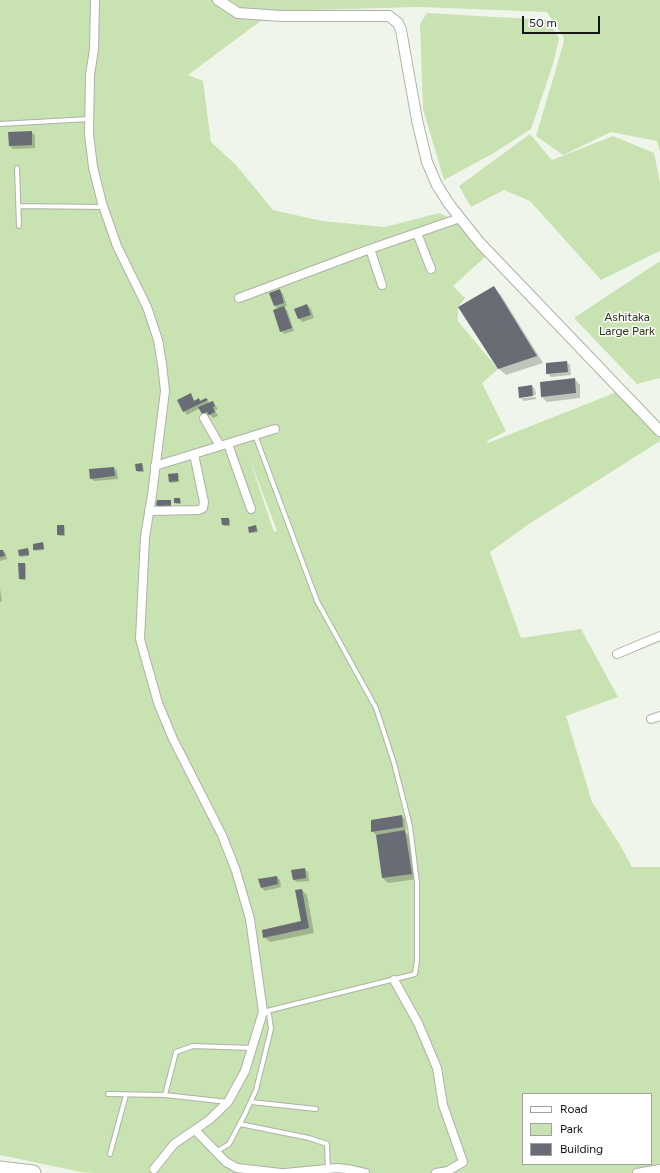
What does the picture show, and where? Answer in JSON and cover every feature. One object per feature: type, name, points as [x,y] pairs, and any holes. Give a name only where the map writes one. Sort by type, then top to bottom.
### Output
[{"type":"highway","points":[[0,1169],[33,1173]]},
{"type":"street","points":[[95,0],[94,49],[90,75],[89,134],[93,167],[104,207],[118,246],[147,307],[158,340],[165,391],[162,423],[145,537],[140,639],[158,703],[172,739],[222,835],[236,871],[250,919],[264,1012],[245,1071],[228,1102],[209,1120],[174,1144],[154,1169]]},
{"type":"street","points":[[218,0],[238,13],[281,16],[389,16],[398,22],[401,30],[417,120],[427,162],[437,185],[449,204],[480,243],[660,431]]},
{"type":"street","points":[[239,298],[370,249],[460,218]]},
{"type":"street","points":[[417,233],[431,270]]},
{"type":"street","points":[[370,249],[382,285]]},
{"type":"street","points":[[204,418],[220,446]]},
{"type":"street","points":[[155,466],[275,429]]},
{"type":"street","points":[[228,444],[251,509]]},
{"type":"street","points":[[149,511],[199,510],[203,508],[204,502],[194,454]]},
{"type":"street","points":[[617,654],[660,636]]},
{"type":"street","points":[[651,719],[660,716]]},
{"type":"street","points":[[394,980],[418,1023],[436,1068],[443,1105],[463,1162],[448,1171],[436,1173]]},
{"type":"street","points":[[195,1130],[226,1162],[237,1168],[281,1173]]},
{"type":"street","points":[[285,1173],[328,1169],[347,1169],[365,1173]]},
{"type":"street","points":[[637,1173],[660,1169]]},
{"type":"lane","points":[[0,124],[90,119]]},
{"type":"lane","points":[[17,168],[19,226]]},
{"type":"lane","points":[[18,206],[104,207]]},
{"type":"lane","points":[[255,435],[317,601],[376,708],[394,763],[410,826],[417,883],[417,960],[414,974],[264,1012]]},
{"type":"lane","points":[[215,1152],[229,1144],[256,1090],[271,1029],[269,1014],[264,1012]]},
{"type":"lane","points":[[165,1095],[176,1052],[193,1046],[252,1048]]},
{"type":"lane","points":[[108,1094],[165,1095],[228,1102]]},
{"type":"lane","points":[[110,1154],[126,1095]]},
{"type":"lane","points":[[251,1102],[316,1109]]},
{"type":"lane","points":[[240,1124],[309,1138],[327,1144],[328,1169]]},
{"type":"green space","points":[[0,0],[660,0],[660,152],[657,141],[611,132],[563,155],[536,136],[564,38],[547,12],[420,7],[274,11],[188,75],[203,81],[211,142],[236,165],[273,210],[322,221],[385,227],[439,213],[457,221],[485,257],[453,286],[465,298],[458,307],[458,321],[498,369],[482,383],[506,431],[487,441],[488,443],[622,390],[660,431],[660,441],[529,524],[490,552],[521,638],[581,629],[618,697],[566,716],[592,802],[619,843],[632,867],[660,867],[660,1173],[81,1172],[0,1155]],"holes":[[[249,457],[277,531],[274,532]]]},
{"type":"green space","points":[[427,13],[548,20],[559,38],[553,64],[531,129],[492,154],[444,180],[423,109],[420,24]]},
{"type":"green space","points":[[530,134],[552,160],[613,136],[654,153],[660,182],[660,251],[601,280],[530,201],[504,190],[471,207],[459,186]]},
{"type":"green space","name":"Ashitaka Large Park","points":[[660,261],[660,378],[637,384],[574,318]]},
{"type":"building","points":[[32,131],[32,145],[9,146],[8,132]]},
{"type":"building","points":[[494,286],[537,356],[498,369],[458,307]]},
{"type":"building","points":[[280,289],[284,303],[274,306],[269,293]]},
{"type":"building","points":[[307,304],[311,315],[298,319],[294,309]]},
{"type":"building","points":[[284,306],[292,328],[280,332],[273,310]]},
{"type":"building","points":[[567,361],[568,372],[546,374],[546,363]]},
{"type":"building","points":[[575,378],[576,393],[541,397],[540,382]]},
{"type":"building","points":[[532,385],[533,396],[519,398],[518,387]]},
{"type":"building","points":[[191,393],[194,401],[199,398],[200,401],[206,398],[208,400],[183,412],[177,400]]},
{"type":"building","points":[[213,401],[215,412],[209,415],[207,412],[202,414],[198,407]]},
{"type":"building","points":[[142,463],[143,471],[136,471],[135,464]]},
{"type":"building","points":[[114,467],[115,476],[90,479],[89,469]]},
{"type":"building","points":[[178,473],[178,481],[169,482],[168,474]]},
{"type":"building","points":[[174,498],[180,498],[180,503],[174,503]]},
{"type":"building","points":[[157,500],[171,500],[171,507],[160,507],[156,505]]},
{"type":"building","points":[[221,518],[229,518],[229,525],[222,525]]},
{"type":"building","points":[[57,525],[64,525],[64,535],[57,535]]},
{"type":"building","points":[[256,525],[257,531],[249,533],[248,527]]},
{"type":"building","points":[[43,542],[44,549],[33,550],[33,544]]},
{"type":"building","points":[[28,548],[29,555],[19,556],[18,550]]},
{"type":"building","points":[[0,550],[3,550],[5,556],[0,557]]},
{"type":"building","points":[[18,563],[25,563],[25,579],[19,579]]},
{"type":"building","points":[[402,815],[403,827],[371,832],[371,820]]},
{"type":"building","points":[[405,830],[412,874],[382,878],[376,835]]},
{"type":"building","points":[[305,868],[306,878],[293,880],[291,870]]},
{"type":"building","points":[[277,876],[278,884],[261,888],[258,879]]},
{"type":"building","points":[[302,889],[309,928],[263,938],[262,930],[301,921],[295,890]]}]
